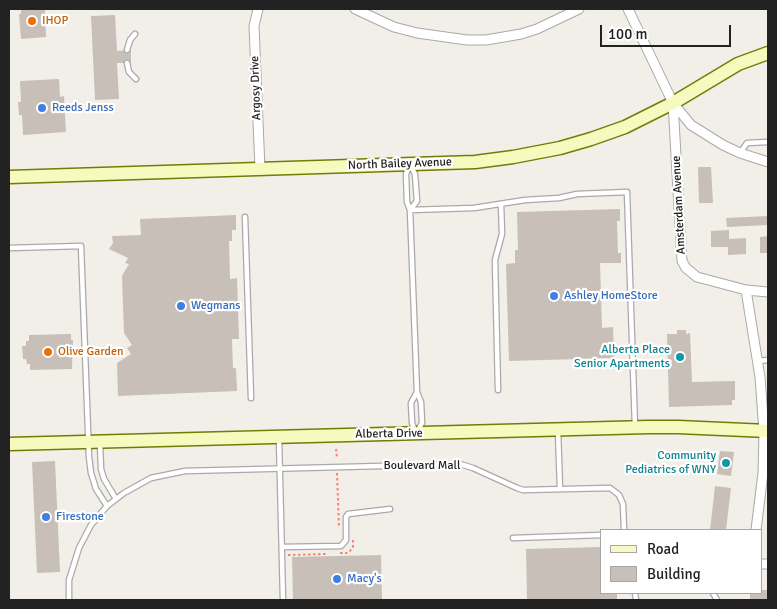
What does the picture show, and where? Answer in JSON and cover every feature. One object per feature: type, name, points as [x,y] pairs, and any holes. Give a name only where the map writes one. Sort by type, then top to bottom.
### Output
[{"type":"street","name":"Argosy Drive","points":[[258,9],[254,26],[260,169]]},
{"type":"street","points":[[355,9],[394,27],[417,33],[467,40],[486,40],[521,34],[537,29],[579,9]]},
{"type":"street","points":[[628,9],[673,103],[691,125],[706,136],[740,153],[768,162]]},
{"type":"street","name":"North Bailey Avenue","points":[[9,177],[474,162],[514,157],[560,148],[625,127],[673,103],[738,64],[768,52]]},
{"type":"street","name":"Amsterdam Avenue","points":[[673,103],[682,261],[686,268],[697,277],[746,290],[768,292]]},
{"type":"street","points":[[746,290],[758,362],[766,432],[756,529]]},
{"type":"street","name":"Alberta Drive","points":[[9,444],[635,427],[678,427],[766,432]]},
{"type":"lane","points":[[127,50],[130,40],[135,34]]},
{"type":"lane","points":[[128,63],[129,72],[136,79]]},
{"type":"lane","points":[[740,153],[747,143],[768,142]]},
{"type":"lane","points":[[410,164],[415,174],[417,201],[410,210]]},
{"type":"lane","points":[[410,164],[406,174],[407,202],[410,210],[417,392],[421,402],[422,423],[416,433]]},
{"type":"lane","points":[[410,210],[474,208],[524,200],[558,198],[576,194],[627,192],[635,427]]},
{"type":"lane","points":[[498,390],[495,260],[502,234],[501,204]]},
{"type":"lane","points":[[245,217],[251,398]]},
{"type":"lane","points":[[9,248],[81,246],[95,441],[104,479],[116,499]]},
{"type":"lane","points":[[758,362],[768,360]]},
{"type":"lane","points":[[416,433],[412,423],[411,403],[417,392]]},
{"type":"lane","points":[[558,430],[560,489]]},
{"type":"lane","points":[[279,437],[283,600]]},
{"type":"lane","points":[[95,441],[91,473],[96,488],[107,506]]},
{"type":"lane","name":"Boulevard Mall","points":[[69,600],[69,580],[79,548],[91,525],[107,506],[151,478],[178,472],[460,464],[487,473],[523,490],[604,488],[615,491],[623,504],[624,529]]},
{"type":"lane","points":[[282,547],[341,546],[346,540],[346,517],[348,514],[390,509]]},
{"type":"lane","points":[[513,538],[600,536]]},
{"type":"path","points":[[336,449],[337,458]]},
{"type":"path","points":[[337,474],[339,527]]},
{"type":"building","name":"IHOP","points":[[21,9],[45,9],[46,37],[21,39],[19,14],[21,14]]},
{"type":"building","points":[[115,15],[117,51],[131,50],[131,63],[117,63],[119,99],[95,100],[91,16]]},
{"type":"building","name":"Reeds Jenss","points":[[59,79],[60,97],[64,96],[66,132],[23,135],[22,115],[19,115],[18,102],[21,102],[20,81]]},
{"type":"building","points":[[698,167],[711,167],[713,203],[699,203]]},
{"type":"building","name":"Ashley HomeStore","points":[[620,209],[620,221],[617,221],[618,253],[621,253],[621,263],[600,263],[602,328],[613,327],[614,358],[509,361],[506,264],[515,263],[515,250],[518,250],[517,212]]},
{"type":"building","name":"Wegmans","points":[[236,215],[236,230],[232,230],[232,241],[229,241],[230,279],[237,278],[239,339],[232,339],[233,368],[236,368],[237,391],[118,396],[117,363],[131,354],[127,348],[132,345],[124,333],[122,276],[129,264],[125,263],[128,258],[109,249],[113,243],[112,236],[141,235],[140,219]]},
{"type":"building","points":[[768,216],[768,225],[727,227],[726,218]]},
{"type":"building","points":[[729,230],[729,239],[746,238],[746,254],[728,255],[728,247],[711,247],[711,231]]},
{"type":"building","points":[[768,236],[768,253],[760,253],[760,237]]},
{"type":"building","name":"Alberta Place Senior Apartments","points":[[677,330],[686,330],[686,334],[690,333],[692,382],[735,381],[735,400],[732,400],[732,405],[669,407],[667,334],[677,334]]},
{"type":"building","name":"Olive Garden","points":[[71,334],[71,340],[73,340],[72,369],[30,370],[30,364],[27,364],[26,359],[23,359],[22,346],[26,346],[26,341],[29,341],[29,335]]},
{"type":"building","name":"Community Pediatrics of WNY","points":[[720,451],[734,452],[731,476],[717,474]]},
{"type":"building","name":"Firestone","points":[[55,461],[60,572],[37,573],[32,462]]},
{"type":"building","points":[[715,486],[731,488],[726,529],[710,529]]},
{"type":"building","points":[[600,547],[600,594],[617,594],[617,600],[527,600],[526,549]]},
{"type":"building","name":"Macy's","points":[[381,555],[382,600],[293,600],[292,557]]},
{"type":"building","points":[[762,590],[768,590],[768,600],[750,600],[750,594],[762,594]]},
{"type":"place","name":"IHOP","points":[[32,21]]},
{"type":"place","name":"Reeds Jenss","points":[[42,108]]},
{"type":"place","name":"Ashley HomeStore","points":[[554,296]]},
{"type":"place","name":"Wegmans","points":[[181,306]]},
{"type":"place","name":"Olive Garden","points":[[48,352]]},
{"type":"place","name":"Alberta Place Senior Apartments","points":[[680,357]]},
{"type":"place","name":"Community Pediatrics of WNY","points":[[726,463]]},
{"type":"place","name":"Firestone","points":[[46,517]]},
{"type":"place","name":"Macy's","points":[[337,579]]}]
